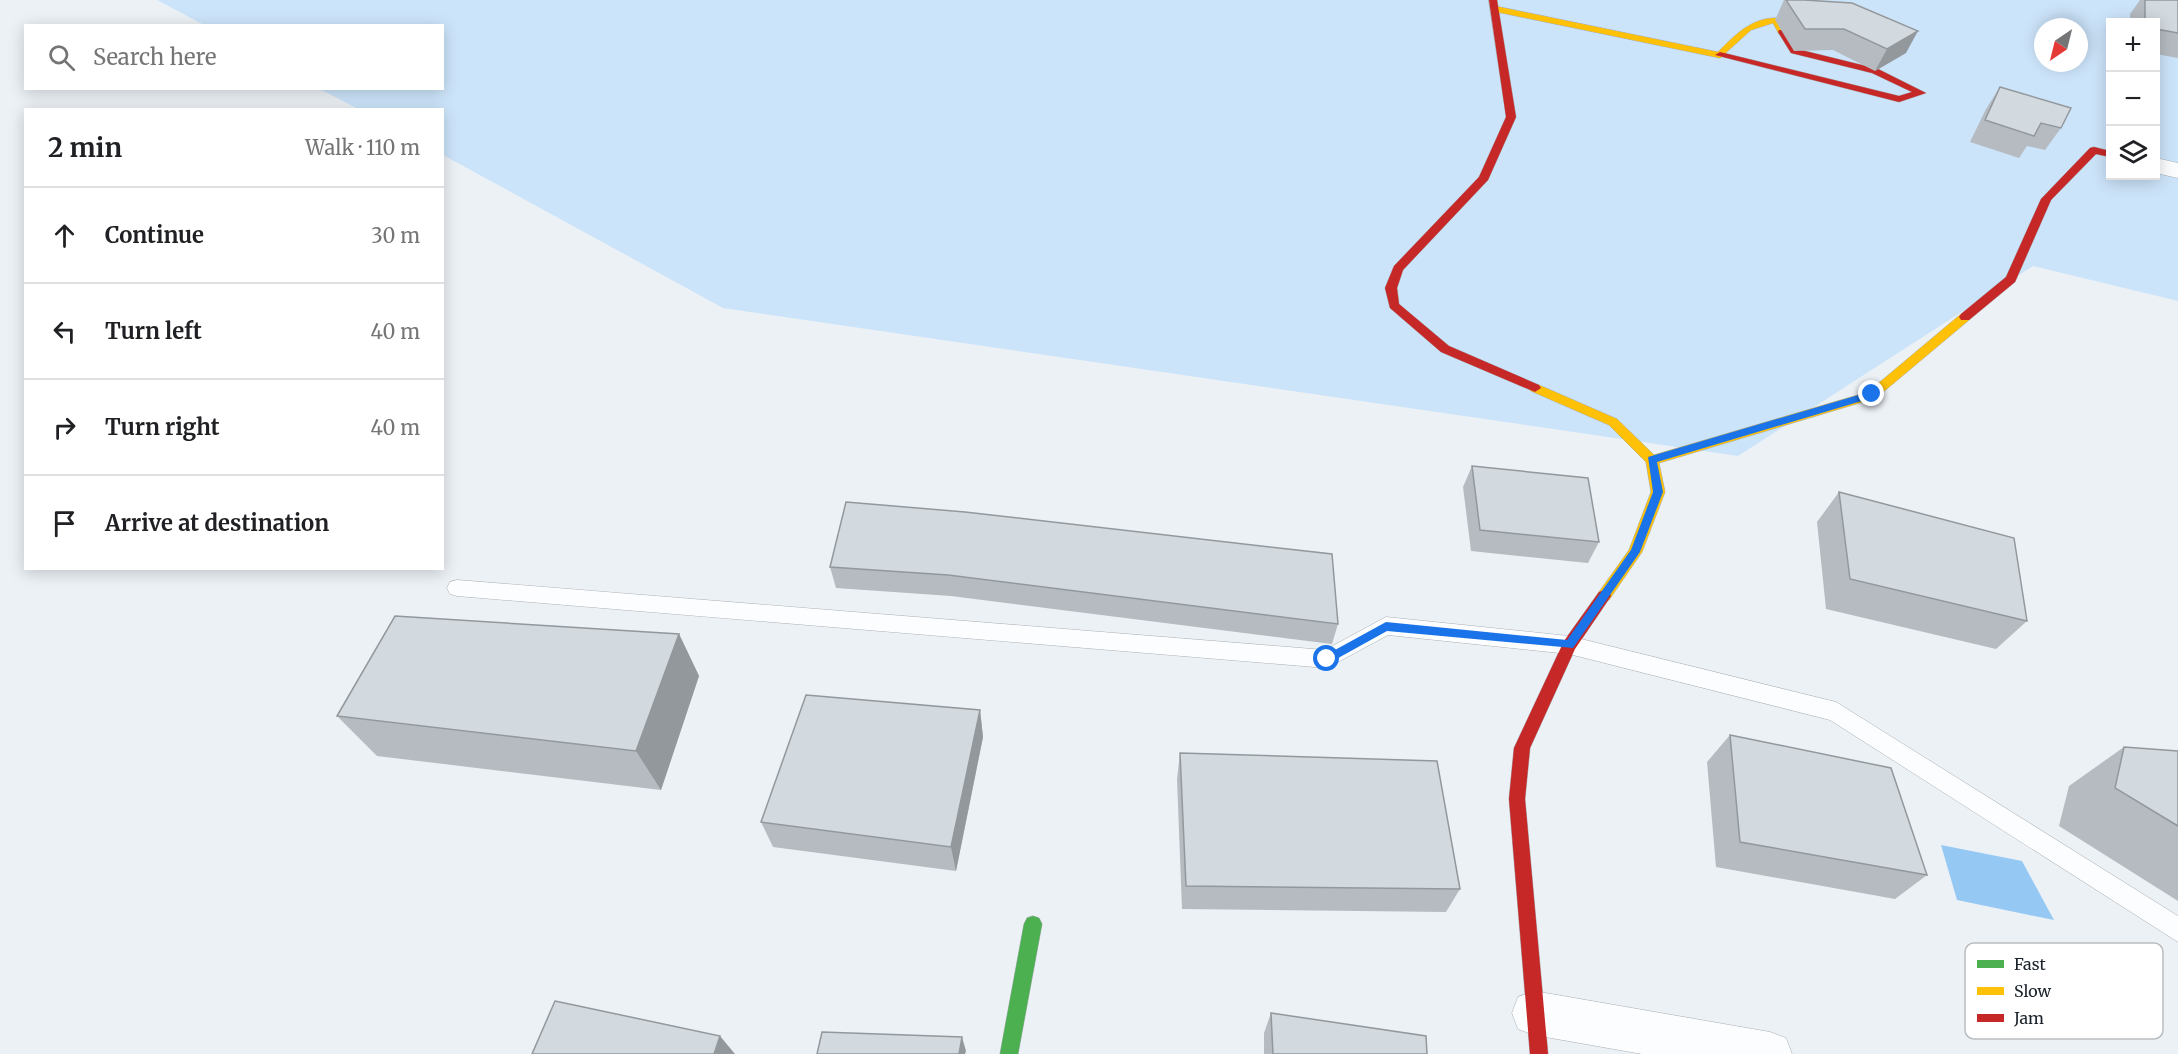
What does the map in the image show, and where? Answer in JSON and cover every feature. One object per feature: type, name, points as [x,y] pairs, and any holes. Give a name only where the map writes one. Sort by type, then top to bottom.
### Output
[{"type":"street","points":[[1720,55],[1748,28],[1775,20],[1794,51],[1875,71],[1921,93],[1899,99],[1720,55],[1494,4],[1511,117],[1485,178],[1398,269],[1391,288],[1394,305],[1445,349],[1613,422],[1652,460],[1658,492],[1635,552],[1569,645],[1522,748],[1517,799],[1537,1034],[1770,1054]]},
{"type":"street","points":[[1652,460],[1872,394],[2012,279],[2046,199],[2094,150],[2106,153]]},
{"type":"street","points":[[2160,166],[2178,171]]},
{"type":"street","points":[[1009,1054],[1033,924]]},
{"type":"lane","points":[[457,588],[1327,659],[1386,626],[1569,645],[1836,712],[2178,930]]},
{"type":"shaded area","points":[[157,0],[2178,0],[2178,301],[2033,266],[1738,456],[723,308],[444,156],[444,108],[356,108],[322,90],[444,90],[444,24],[202,24]]},
{"type":"water","points":[[1941,845],[2022,861],[2054,920],[1957,900]]},
{"type":"building","points":[[1786,0],[1852,3],[1918,31],[1887,49],[1844,29],[1805,29]]},
{"type":"building","points":[[2145,0],[2178,0],[2178,33],[2160,30],[2160,18],[2145,18]]},
{"type":"building","points":[[2000,87],[2071,108],[2061,128],[2041,123],[2034,136],[1985,120]]},
{"type":"building","points":[[1472,466],[1588,478],[1599,542],[1480,530]]},
{"type":"building","points":[[1839,492],[2014,538],[2027,621],[1850,579]]},
{"type":"building","points":[[846,502],[965,512],[1332,554],[1338,624],[948,575],[830,567]]},
{"type":"building","points":[[395,616],[679,634],[636,751],[337,716]]},
{"type":"building","points":[[806,695],[980,710],[951,847],[761,822]]},
{"type":"building","points":[[1730,735],[1891,768],[1927,875],[1740,842]]},
{"type":"building","points":[[2124,747],[2178,751],[2178,826],[2115,788]]},
{"type":"building","points":[[1180,753],[1437,761],[1460,889],[1186,886]]},
{"type":"building","points":[[555,1001],[720,1036],[714,1054],[532,1054]]},
{"type":"building","points":[[1271,1013],[1426,1036],[1427,1054],[1273,1054]]},
{"type":"building","points":[[822,1032],[962,1037],[959,1054],[817,1054]]},
{"type":"traffic: fast","points":[[1009,1054],[1033,924]]},
{"type":"traffic: slow","points":[[1495,9],[1720,55],[1748,28],[1775,20],[1782,32]]},
{"type":"traffic: slow","points":[[1652,460],[1872,395],[1965,317]]},
{"type":"traffic: slow","points":[[1535,388],[1613,422],[1652,460],[1658,492],[1635,552],[1604,596]]},
{"type":"traffic: jam","points":[[1493,0],[1511,117],[1484,178],[1398,269],[1391,288],[1394,305],[1445,349],[1535,388]]},
{"type":"traffic: jam","points":[[1720,55],[1899,99],[1921,93],[1875,71],[1794,51],[1782,32]]},
{"type":"traffic: jam","points":[[1965,317],[2011,279],[2046,199],[2094,150],[2106,153]]},
{"type":"traffic: jam","points":[[1539,1054],[1517,799],[1522,748],[1569,645],[1604,596]]},
{"type":"route","points":[[1327,659],[1386,626],[1569,645],[1635,552],[1658,492],[1652,460],[1872,394]]}]
